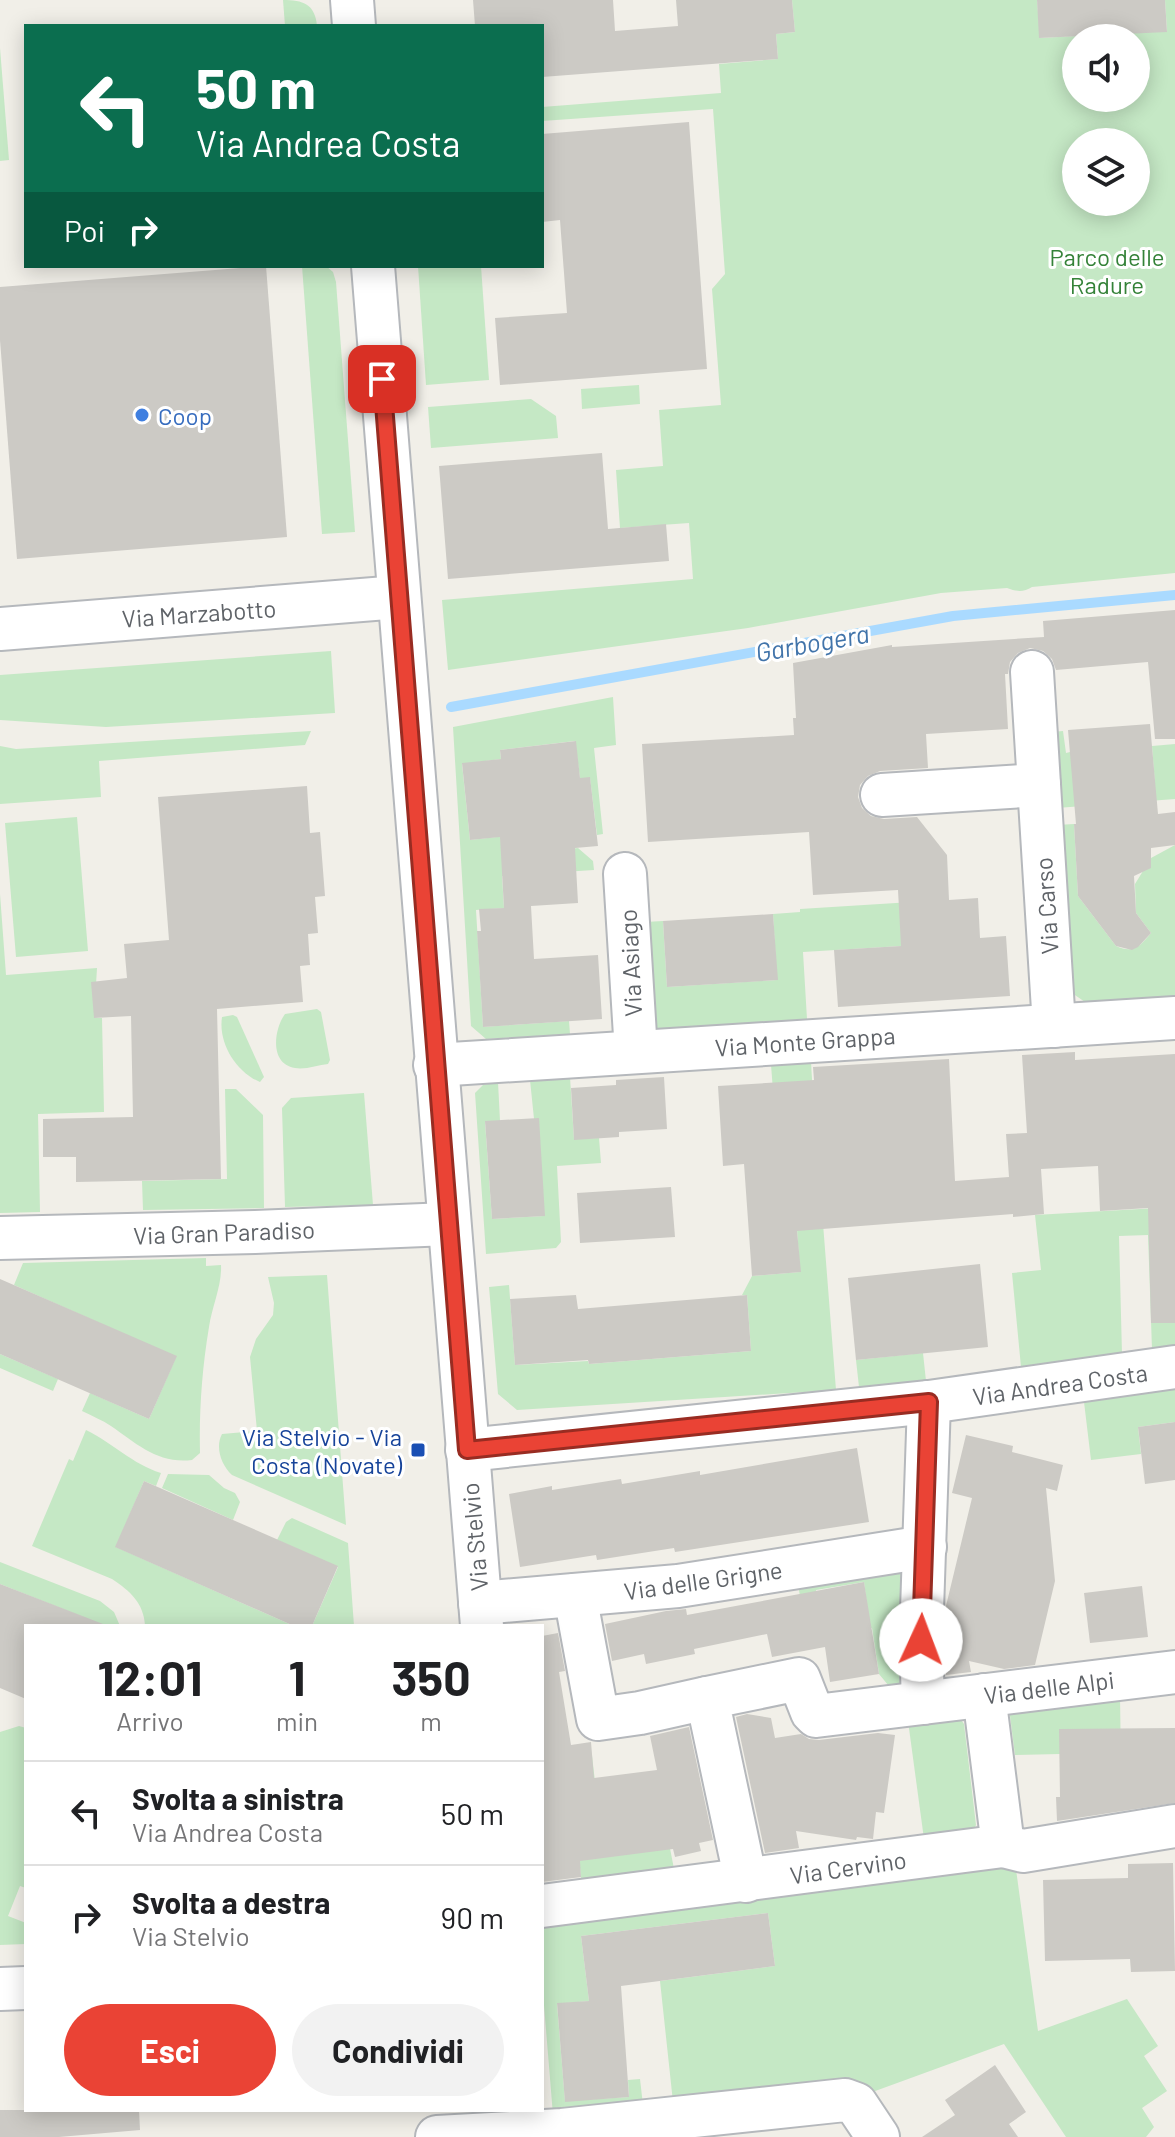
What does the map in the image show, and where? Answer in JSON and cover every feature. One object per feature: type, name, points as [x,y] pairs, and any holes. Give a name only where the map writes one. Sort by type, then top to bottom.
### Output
[{"type":"street","points":[[352,0],[354,24]]},
{"type":"street","name":"Via Stelvio","points":[[373,268],[481,1615]]},
{"type":"street","name":"Via Marzabotto","points":[[0,629],[399,597]]},
{"type":"street","name":"Via Carso","points":[[1032,672],[1054,1026]]},
{"type":"street","points":[[882,795],[1039,785]]},
{"type":"street","name":"Via Asiago","points":[[625,874],[636,1052]]},
{"type":"street","name":"Via Monte Grappa","points":[[435,1065],[1175,1018]]},
{"type":"street","name":"Via Gran Paradiso","points":[[0,1238],[448,1224]]},
{"type":"street","name":"Via Andrea Costa","points":[[467,1450],[929,1402],[1175,1367]]},
{"type":"street","points":[[923,1703],[921,1640],[929,1402]]},
{"type":"street","name":"Via delle Grigne","points":[[481,1615],[575,1595],[678,1586],[925,1547]]},
{"type":"street","points":[[575,1595],[598,1719],[707,1698],[746,1881]]},
{"type":"street","name":"Via delle Alpi","points":[[707,1698],[799,1679],[816,1716],[1175,1672]]},
{"type":"street","points":[[984,1695],[1003,1846]]},
{"type":"street","name":"Via Cervino","points":[[544,1906],[1003,1846],[1023,1851],[1175,1826]]},
{"type":"street","points":[[0,1989],[24,1988]]},
{"type":"street","points":[[437,2137],[521,2126],[562,2130],[732,2124],[851,2101],[878,2137]]},
{"type":"green space","points":[[283,0],[307,5],[314,13],[317,24],[285,24]]},
{"type":"green space","name":"Parco delle Radure","points":[[792,0],[1037,0],[1040,38],[1062,37],[1062,112],[1150,112],[1150,32],[1167,31],[1165,0],[1175,0],[1175,573],[1032,587],[1020,591],[1007,588],[941,593],[748,628],[448,670],[442,600],[693,579],[689,523],[620,528],[616,470],[663,466],[659,410],[721,405],[712,289],[725,274],[713,109],[544,121],[544,107],[721,93],[719,64],[778,59],[776,34],[795,32]]},
{"type":"green space","points":[[0,48],[9,160],[0,161]]},
{"type":"green space","points":[[302,268],[328,268],[336,282],[355,532],[322,534]]},
{"type":"green space","points":[[418,268],[481,268],[489,380],[426,385]]},
{"type":"green space","points":[[639,385],[640,404],[582,409],[581,389]]},
{"type":"green space","points":[[531,399],[556,416],[558,438],[431,448],[428,407]]},
{"type":"green space","points":[[331,651],[335,713],[106,727],[0,720],[0,675]]},
{"type":"green space","points":[[613,697],[616,745],[594,748],[603,834],[597,835],[590,778],[580,778],[575,741],[500,750],[501,759],[462,764],[470,840],[523,834],[525,854],[578,848],[593,861],[594,870],[502,876],[504,908],[476,910],[483,1027],[569,1021],[570,1034],[486,1039],[471,1026],[453,727]]},
{"type":"green space","points":[[311,731],[305,745],[99,761],[101,797],[0,804],[0,746],[16,749]]},
{"type":"green space","points":[[1063,731],[1066,753],[1155,784],[1152,746],[1175,744],[1175,799],[1057,808],[1052,732]]},
{"type":"green space","points":[[77,817],[88,951],[16,957],[5,823]]},
{"type":"green space","points":[[1074,824],[1078,896],[1116,946],[1122,948],[1136,947],[1151,933],[1136,913],[1135,884],[1151,858],[1175,845],[1175,997],[1085,1002],[1072,993],[1057,825]]},
{"type":"green space","points":[[0,894],[6,975],[97,968],[94,1018],[102,1018],[104,1112],[38,1114],[40,1212],[0,1213]]},
{"type":"green space","points":[[928,901],[901,946],[803,952],[807,1019],[651,1029],[645,922],[663,921],[667,987],[777,980],[773,914],[800,912],[800,909]]},
{"type":"green space","points":[[317,1009],[321,1012],[330,1060],[328,1064],[303,1068],[287,1065],[281,1060],[276,1045],[281,1020],[285,1014]]},
{"type":"green space","points":[[222,1017],[237,1017],[264,1077],[260,1082],[243,1071],[230,1056],[223,1037]]},
{"type":"green space","points":[[811,1062],[814,1114],[775,1116],[771,1065]]},
{"type":"green space","points":[[570,1077],[574,1139],[599,1138],[601,1163],[557,1166],[561,1242],[556,1248],[486,1254],[475,1093],[483,1085],[498,1082],[500,1121],[485,1122],[492,1219],[544,1216],[530,1080]]},
{"type":"green space","points":[[225,1089],[236,1089],[263,1115],[264,1208],[143,1210],[142,1181],[227,1179]]},
{"type":"green space","points":[[364,1093],[373,1205],[285,1207],[282,1108],[291,1098]]},
{"type":"green space","points":[[820,1185],[836,1390],[517,1410],[498,1394],[489,1287],[509,1285],[515,1365],[588,1361],[589,1364],[751,1351],[747,1295],[742,1295],[752,1276],[800,1272],[794,1187]]},
{"type":"green space","points":[[1175,1207],[1175,1346],[1152,1349],[1148,1235],[1119,1236],[1122,1354],[1021,1367],[1012,1273],[1041,1270],[1035,1215]]},
{"type":"green space","points":[[206,1258],[206,1266],[221,1265],[221,1273],[204,1358],[200,1453],[192,1460],[169,1459],[148,1451],[82,1411],[90,1393],[149,1419],[176,1357],[14,1285],[23,1263]]},
{"type":"green space","points":[[327,1275],[346,1525],[232,1475],[222,1461],[219,1450],[222,1434],[257,1431],[250,1357],[256,1339],[273,1315],[274,1303],[268,1277]]},
{"type":"green space","points":[[923,1353],[926,1381],[859,1387],[856,1360]]},
{"type":"green space","points":[[0,1354],[58,1379],[53,1391],[0,1368]]},
{"type":"green space","points":[[1175,1389],[1175,1422],[1138,1427],[1141,1454],[1091,1460],[1084,1402]]},
{"type":"green space","points":[[86,1430],[161,1473],[156,1486],[144,1481],[116,1547],[289,1624],[145,1624],[139,1604],[112,1579],[32,1546],[69,1459],[73,1461]]},
{"type":"green space","points":[[168,1474],[209,1475],[235,1493],[240,1502],[233,1520],[162,1488]]},
{"type":"green space","points":[[292,1518],[348,1543],[354,1624],[313,1624],[338,1567],[277,1540],[286,1522]]},
{"type":"green space","points":[[0,1562],[100,1601],[114,1612],[119,1624],[81,1624],[83,1617],[0,1584]]},
{"type":"green space","points":[[905,1562],[905,1683],[893,1691],[879,1674],[872,1628],[858,1630],[868,1612],[864,1582],[816,1590],[817,1602],[801,1604],[797,1576]]},
{"type":"green space","points":[[1120,1695],[1121,1768],[1060,1754],[1015,1755],[1009,1708]]},
{"type":"green space","points":[[959,1717],[964,1724],[976,1825],[974,1829],[924,1839],[908,1721]]},
{"type":"green space","points":[[24,1727],[24,1887],[20,1886],[8,1916],[24,1922],[24,1944],[0,1945],[0,1732]]},
{"type":"green space","points":[[592,1756],[604,1857],[666,1828],[675,1874],[582,1886],[579,1859]]},
{"type":"green space","points":[[1015,1862],[1038,2031],[1127,1999],[1158,2046],[1144,2056],[1167,2091],[1142,2108],[1154,2127],[1146,2137],[1066,2137],[1004,2044],[867,2094],[859,2082],[673,2102],[660,1981],[775,1966],[768,1913],[581,1936],[589,2001],[557,2004],[565,2101],[629,2097],[628,2080],[640,2079],[643,2105],[553,2115],[544,2005],[544,1923]]},
{"type":"building","points":[[473,0],[613,0],[615,31],[678,26],[676,0],[792,0],[795,32],[776,34],[778,59],[544,77],[544,24],[475,24]]},
{"type":"building","points":[[1037,0],[1165,0],[1167,32],[1150,33],[1150,24],[1062,24],[1062,37],[1039,38]]},
{"type":"building","points":[[689,122],[707,369],[500,385],[495,318],[567,313],[560,220],[544,222],[544,134]]},
{"type":"building","name":"Coop","points":[[266,268],[287,537],[17,559],[0,340],[0,287]]},
{"type":"building","points":[[602,453],[608,529],[666,524],[669,561],[448,579],[439,466]]},
{"type":"building","points":[[1175,610],[1175,739],[1155,739],[1148,662],[1056,670],[1052,659],[1043,651],[1030,648],[1018,653],[1010,662],[1008,674],[1005,674],[1008,729],[926,734],[928,768],[880,771],[868,776],[860,785],[858,797],[862,808],[871,816],[884,819],[917,817],[947,855],[949,900],[978,898],[980,938],[1006,936],[1010,996],[838,1007],[834,950],[901,946],[898,890],[813,895],[809,832],[648,842],[642,744],[794,735],[793,663],[892,645],[1044,637],[1043,621]]},
{"type":"building","points":[[1150,724],[1158,814],[1175,812],[1175,845],[1151,848],[1151,868],[1134,876],[1136,913],[1151,933],[1132,950],[1116,946],[1078,896],[1068,730]]},
{"type":"building","points":[[576,741],[580,778],[590,777],[598,846],[575,848],[578,903],[531,906],[534,959],[598,955],[602,1019],[483,1027],[477,931],[481,931],[479,909],[504,908],[500,837],[470,840],[462,763],[501,759],[500,750]]},
{"type":"building","points":[[307,786],[310,833],[320,832],[325,896],[315,897],[318,933],[308,934],[310,965],[300,966],[303,1002],[217,1009],[221,1179],[76,1182],[76,1157],[43,1157],[43,1119],[133,1117],[131,1016],[94,1018],[91,982],[127,978],[124,944],[169,940],[158,797]]},
{"type":"building","points":[[773,914],[778,980],[667,987],[663,921]]},
{"type":"building","points":[[1075,1052],[1075,1060],[1175,1054],[1175,1323],[1151,1323],[1148,1208],[1100,1211],[1098,1166],[1041,1169],[1044,1214],[797,1231],[801,1272],[752,1276],[744,1164],[723,1166],[718,1086],[814,1080],[813,1067],[949,1059],[955,1181],[1009,1177],[1006,1134],[1027,1133],[1022,1055]]},
{"type":"building","points":[[664,1077],[667,1129],[619,1132],[619,1137],[574,1140],[571,1088],[616,1085],[616,1080]]},
{"type":"building","points":[[539,1118],[545,1216],[492,1219],[485,1121]]},
{"type":"building","points":[[671,1187],[675,1237],[580,1243],[577,1193]]},
{"type":"building","points":[[980,1264],[988,1347],[856,1360],[848,1278]]},
{"type":"building","points":[[0,1279],[177,1356],[149,1419],[0,1354]]},
{"type":"building","points":[[576,1295],[578,1309],[747,1295],[751,1351],[589,1364],[588,1360],[515,1365],[510,1299]]},
{"type":"building","points":[[1175,1422],[1175,1480],[1145,1484],[1138,1427]]},
{"type":"building","points":[[966,1435],[1013,1446],[1012,1452],[1063,1465],[1057,1491],[1046,1488],[1055,1581],[1035,1665],[1004,1669],[969,1661],[971,1672],[946,1675],[946,1606],[972,1498],[952,1493]]},
{"type":"building","points":[[857,1448],[869,1522],[675,1552],[674,1548],[597,1560],[596,1555],[520,1567],[509,1494],[621,1479],[622,1484],[700,1471],[700,1475]]},
{"type":"building","points":[[144,1481],[338,1566],[313,1624],[289,1624],[115,1547]]},
{"type":"building","points":[[864,1582],[879,1674],[830,1682],[825,1647],[772,1657],[767,1634],[694,1649],[695,1654],[646,1664],[644,1654],[612,1661],[605,1624],[666,1611],[686,1609],[687,1615]]},
{"type":"building","points":[[0,1584],[103,1624],[24,1624],[24,1698],[0,1688]]},
{"type":"building","points":[[1142,1586],[1148,1637],[1090,1643],[1084,1593]]},
{"type":"building","points":[[558,1633],[565,1671],[559,1672],[571,1745],[591,1742],[594,1778],[657,1770],[650,1736],[689,1727],[713,1840],[699,1843],[701,1851],[675,1857],[673,1849],[580,1861],[581,1877],[544,1882],[544,1636]]},
{"type":"building","points":[[747,1714],[771,1718],[775,1738],[801,1734],[819,1740],[878,1733],[895,1735],[884,1813],[876,1812],[873,1839],[857,1837],[856,1840],[796,1831],[799,1848],[765,1853],[736,1717]]},
{"type":"building","points":[[1175,1728],[1175,1803],[1057,1821],[1056,1797],[1060,1797],[1059,1729]]},
{"type":"building","points":[[1173,1863],[1175,1971],[1131,1972],[1130,1959],[1045,1961],[1043,1880],[1128,1878],[1128,1864]]},
{"type":"building","points":[[768,1913],[775,1966],[621,1986],[629,2097],[565,2102],[557,2003],[589,2001],[581,1936]]},
{"type":"building","points":[[995,2065],[1026,2112],[1009,2124],[1018,2137],[922,2137],[955,2115],[945,2100]]},
{"type":"building","points":[[0,2110],[139,2112],[140,2130],[59,2137],[0,2137]]},
{"type":"waterway","name":"Garbogera","points":[[451,707],[953,616],[1175,595]]},
{"type":"place","name":"Coop","points":[[142,415]]},
{"type":"place","name":"Via Stelvio - Via Costa (Novate)","points":[[418,1450]]},
{"type":"route","points":[[382,379],[467,1450],[929,1402],[921,1640]]}]
